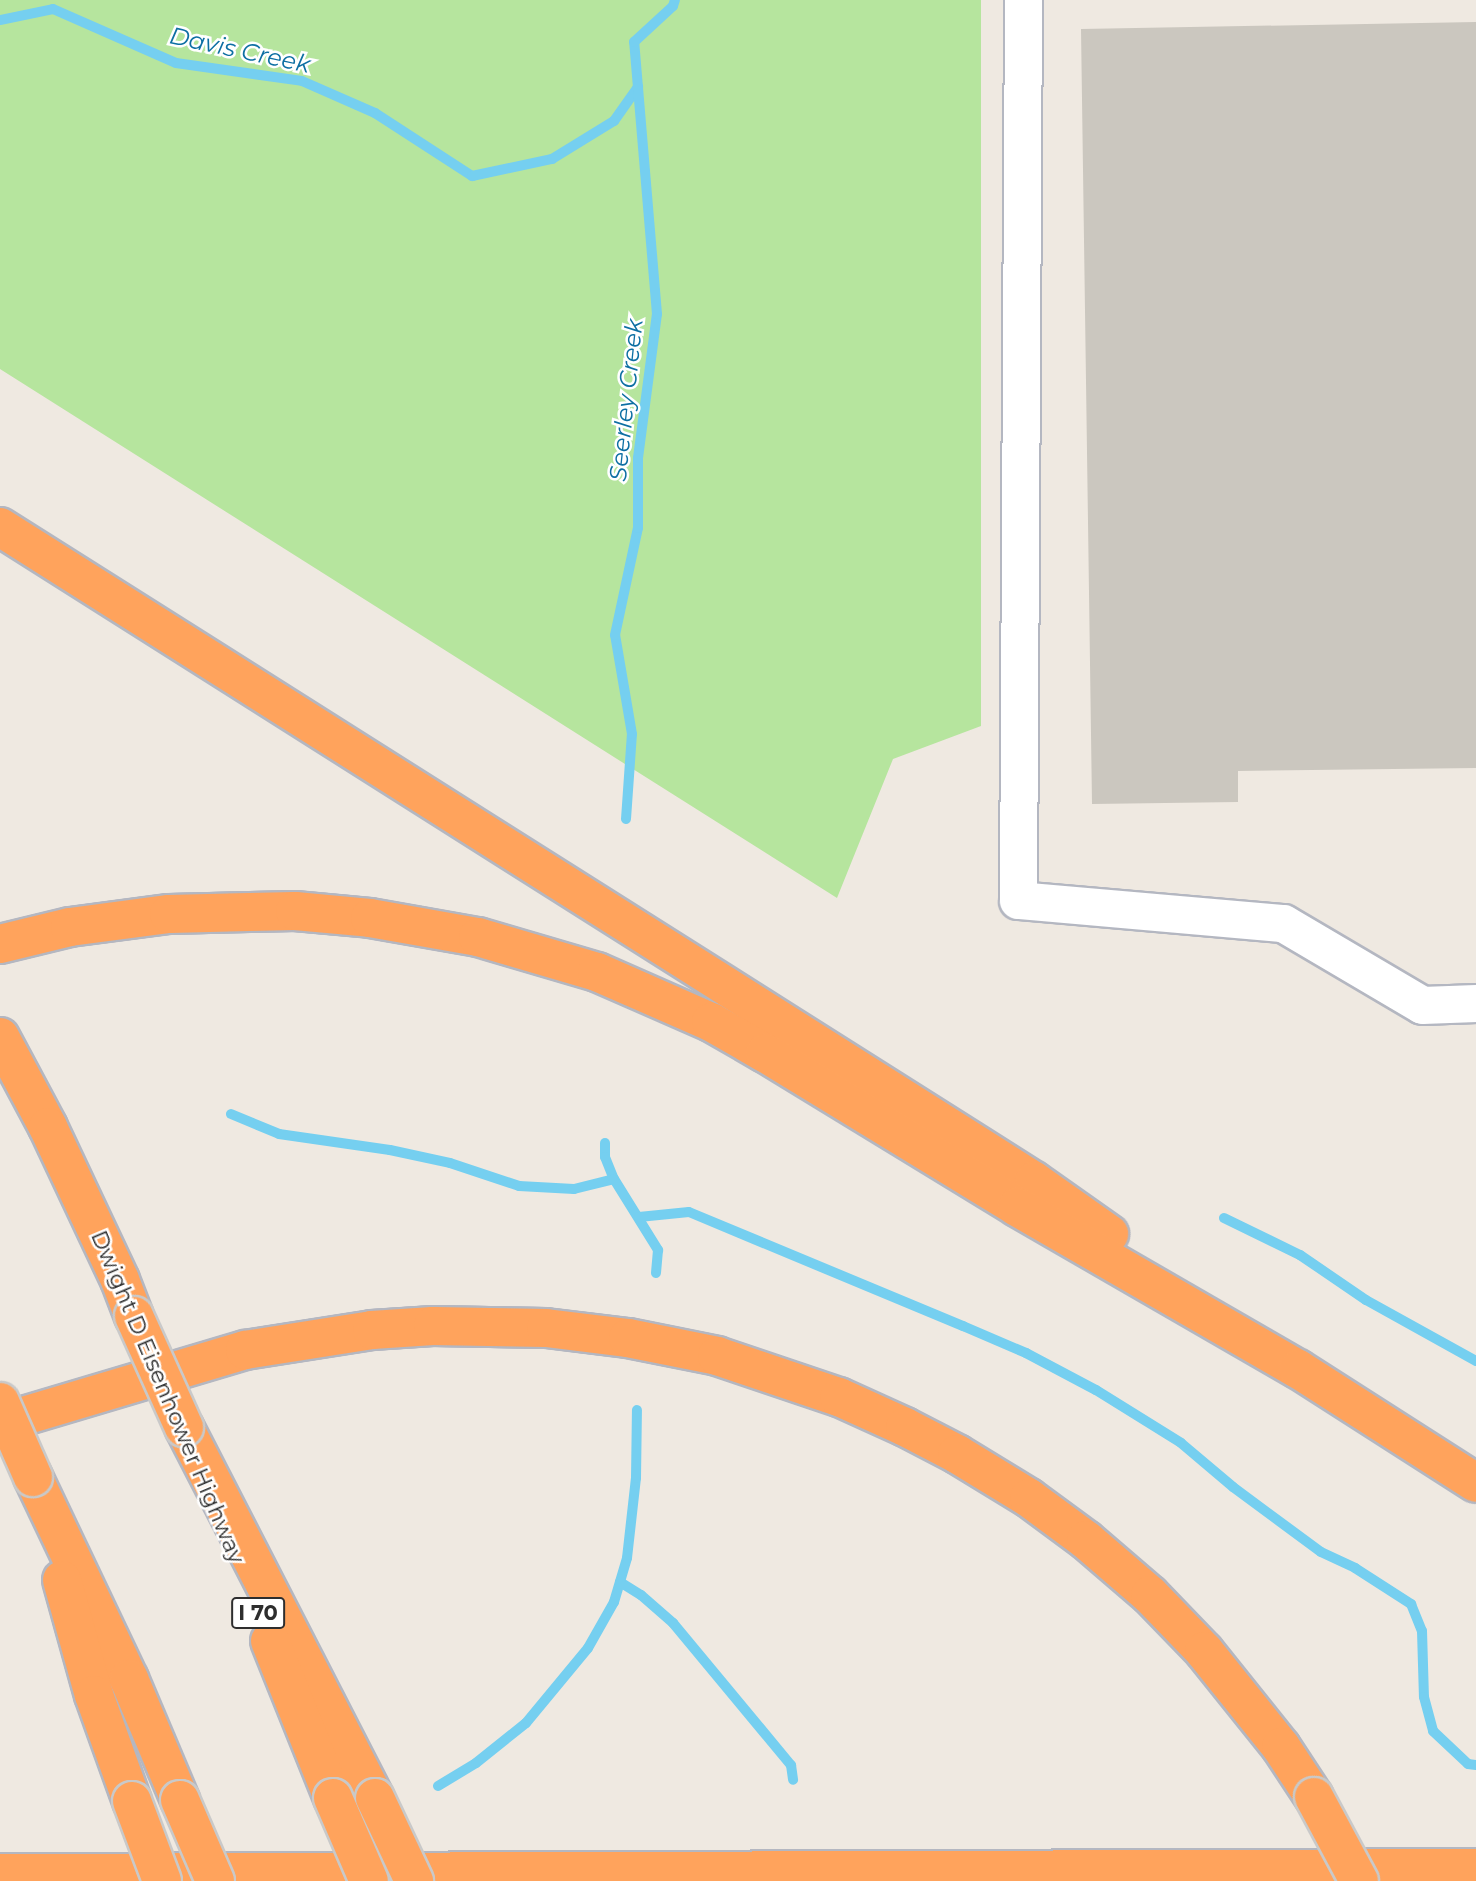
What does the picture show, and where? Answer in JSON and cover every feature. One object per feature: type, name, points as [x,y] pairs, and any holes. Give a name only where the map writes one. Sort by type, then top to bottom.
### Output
[{"type":"highway","points":[[0,527],[1034,1181],[1298,1369]]},
{"type":"highway","points":[[11,941],[82,925],[169,914],[295,911],[370,918],[478,937],[597,972],[654,995],[733,1034],[1017,1207],[1298,1369],[1476,1483]]},
{"type":"highway","name":"Dwight D Eisenhower Highway","points":[[0,1037],[54,1139],[120,1280],[184,1427],[369,1881]]},
{"type":"highway","points":[[0,1423],[245,1350],[372,1330],[445,1326],[546,1328],[628,1338],[717,1356],[839,1397],[957,1454],[1029,1498],[1086,1541],[1150,1595],[1204,1651],[1274,1738],[1314,1797],[1359,1881]]},
{"type":"highway","points":[[0,1402],[129,1679],[215,1881]]},
{"type":"highway","points":[[184,1427],[375,1798],[414,1881]]},
{"type":"highway","points":[[33,1477],[94,1695],[162,1881]]},
{"type":"highway","points":[[0,1873],[1476,1868]]},
{"type":"lane","points":[[1023,0],[1018,900],[1283,923],[1422,1005],[1476,1003]]},
{"type":"green space","points":[[0,0],[981,0],[981,726],[893,759],[837,898],[0,369]]},
{"type":"building","points":[[1476,22],[1476,768],[1238,771],[1238,802],[1092,804],[1081,29]]},
{"type":"waterway","name":"Seerley Creek","points":[[626,819],[632,734],[615,635],[638,528],[638,458],[657,314],[634,42],[673,6],[675,0]]},
{"type":"waterway","name":"Davis Creek","points":[[0,20],[53,9],[176,63],[302,81],[375,113],[472,176],[552,159],[614,121],[638,87]]},
{"type":"waterway","points":[[231,1114],[279,1134],[390,1150],[450,1163],[519,1186],[574,1189],[614,1179]]},
{"type":"waterway","name":"Seerley Creek","points":[[605,1143],[605,1157],[614,1179],[658,1250],[656,1273]]},
{"type":"waterway","points":[[639,1217],[689,1212],[963,1326],[1026,1353],[1096,1390],[1181,1443],[1233,1487],[1321,1552],[1355,1568],[1411,1604],[1422,1631],[1424,1697],[1433,1731],[1468,1764],[1476,1765]]},
{"type":"waterway","points":[[1224,1218],[1300,1255],[1366,1300],[1476,1361]]},
{"type":"waterway","name":"Seerley Creek","points":[[438,1786],[476,1763],[526,1723],[588,1648],[614,1602],[627,1558],[636,1478],[637,1410]]},
{"type":"waterway","points":[[620,1582],[641,1595],[673,1623],[791,1765],[793,1780]]}]
